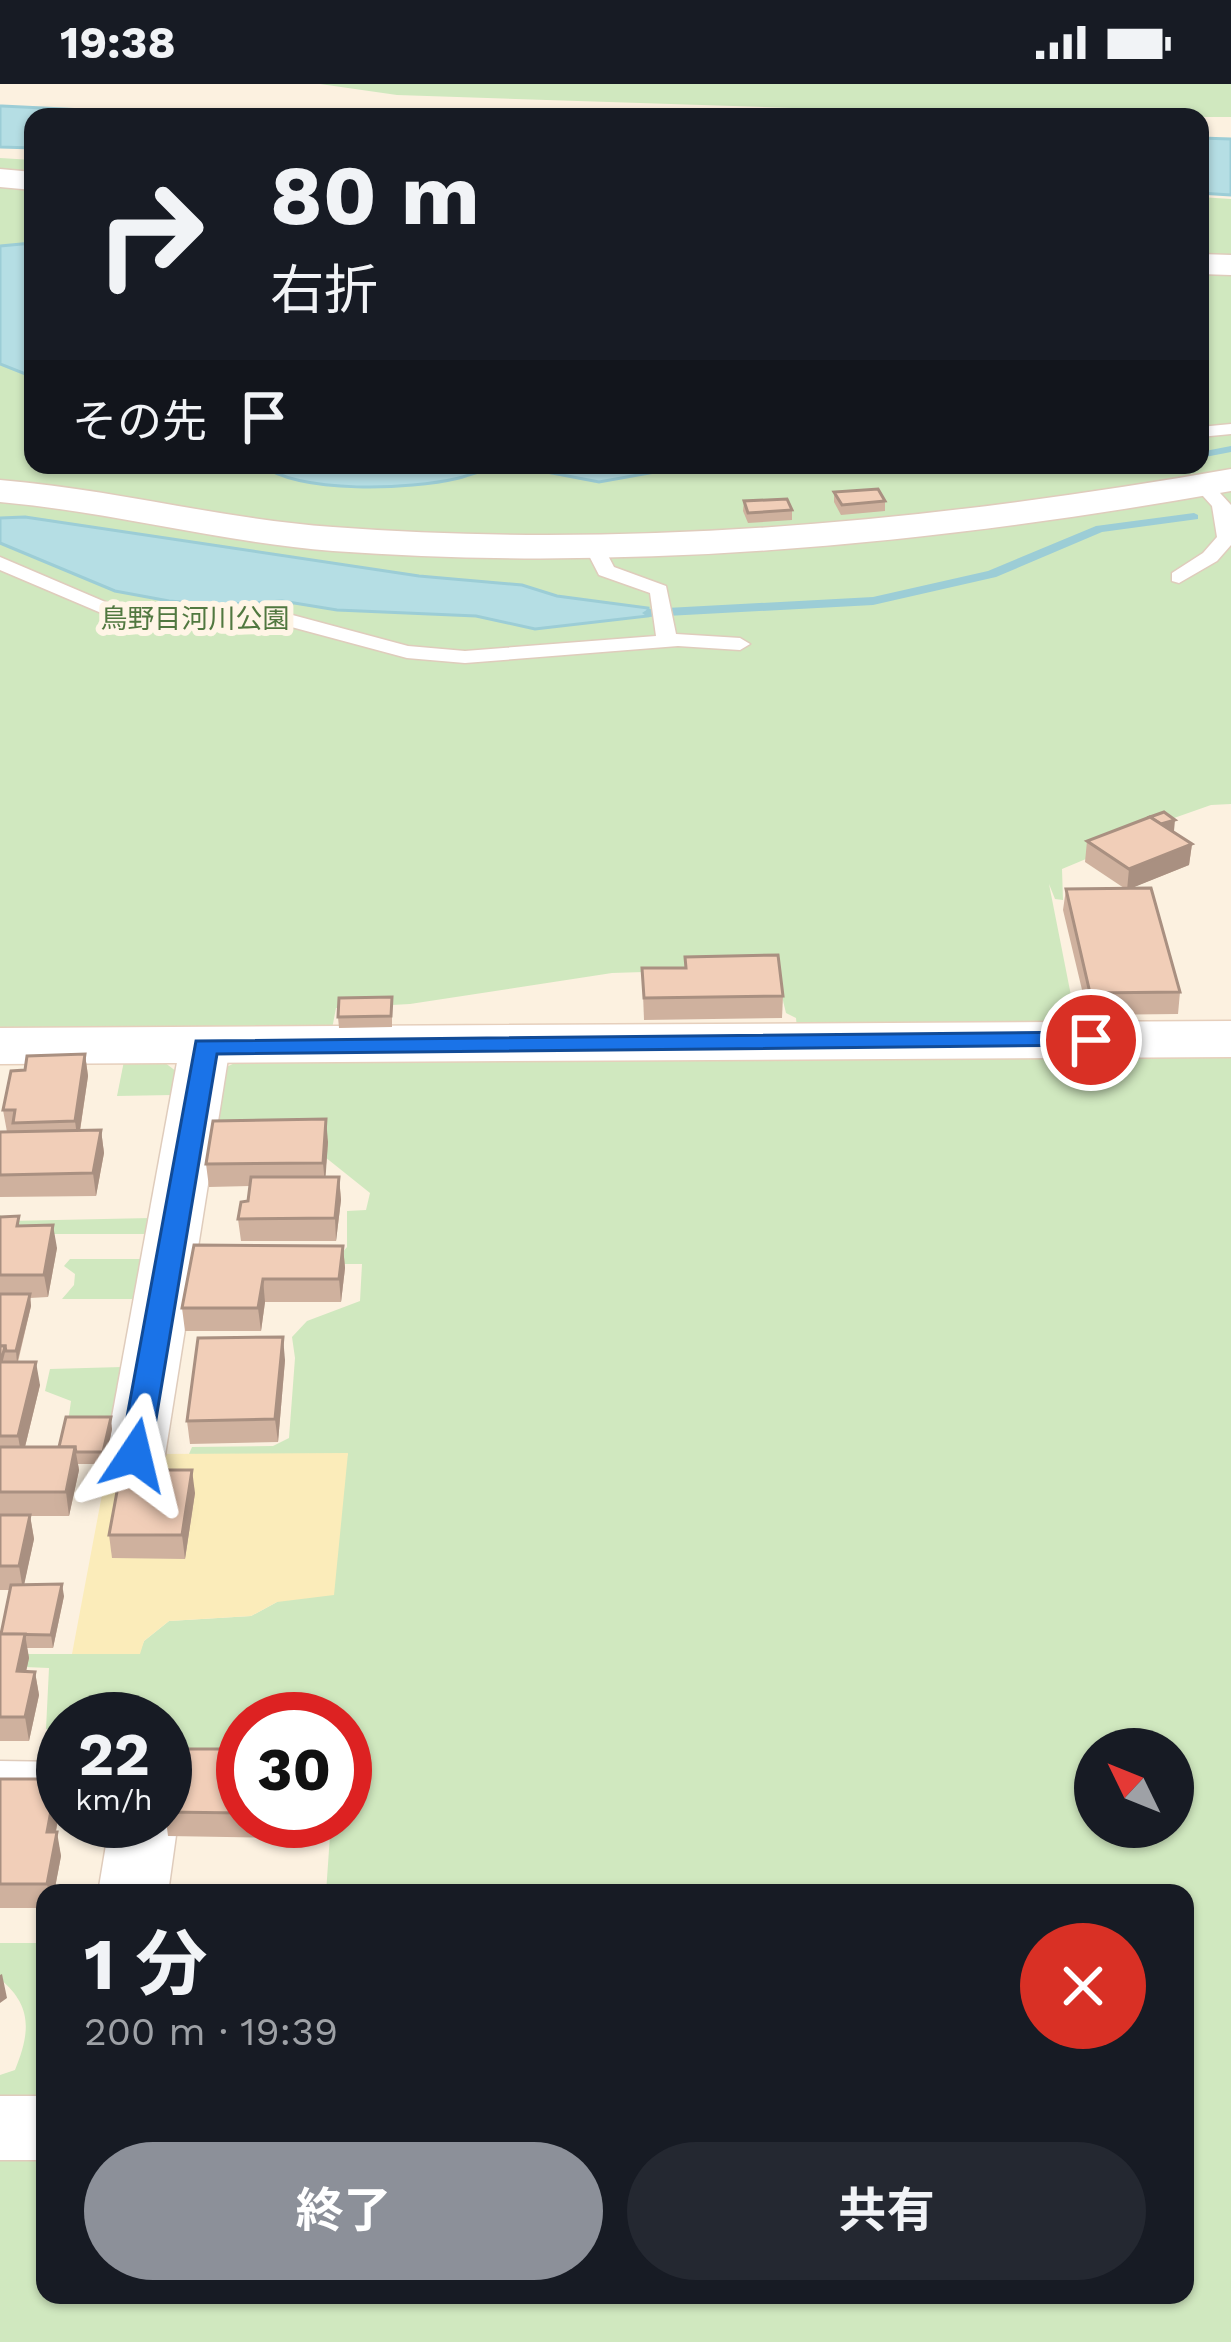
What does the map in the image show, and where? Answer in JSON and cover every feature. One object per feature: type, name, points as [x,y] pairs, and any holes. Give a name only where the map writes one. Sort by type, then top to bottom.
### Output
[{"type":"street","points":[[0,491],[328,538],[595,546],[795,540],[981,522],[1217,483]]},
{"type":"street","points":[[1,1050],[1231,1039]]},
{"type":"street","points":[[135,1455],[205,1046]]},
{"type":"street","points":[[0,1786],[36,1787]]},
{"type":"street","points":[[134,1884],[139,1848]]},
{"type":"street","points":[[0,2128],[36,2128]]},
{"type":"lane","points":[[1179,577],[1210,557],[1228,538],[1217,483]]},
{"type":"lane","points":[[595,546],[606,571],[659,590],[667,634]]},
{"type":"lane","points":[[0,563],[106,609],[194,621],[285,619],[406,652],[504,656],[667,634],[740,644]]},
{"type":"green space","points":[[320,84],[1231,84],[1231,117],[1209,117],[1209,108],[791,108],[397,95]]},
{"type":"green space","name":"鳥野目河川公園","points":[[0,158],[24,159],[24,474],[1209,474],[1209,198],[1231,199],[1231,804],[1211,805],[1137,831],[1141,836],[1062,869],[1063,900],[1055,899],[1049,884],[1077,1026],[797,1029],[796,1018],[786,1013],[775,968],[612,973],[410,1004],[336,1008],[332,1029],[0,1036]]},
{"type":"green space","points":[[1231,1050],[1231,2342],[0,2342],[0,2150],[36,2149],[36,2304],[1194,2304],[1194,1884],[327,1884],[329,1848],[372,1848],[372,1692],[216,1692],[216,1766],[192,1765],[192,1692],[48,1692],[49,1668],[0,1666],[0,1654],[139,1654],[144,1641],[169,1621],[251,1616],[277,1602],[348,1454],[189,1454],[192,1447],[273,1446],[289,1438],[295,1358],[292,1337],[307,1321],[360,1301],[362,1264],[244,1264],[341,1254],[347,1247],[347,1211],[366,1210],[370,1193],[315,1149],[213,1141],[220,1070],[239,1061]]},
{"type":"green space","points":[[124,1061],[164,1062],[177,1072],[172,1095],[117,1096]]},
{"type":"green space","points":[[0,1215],[9,1221],[151,1218],[147,1234],[0,1234]]},
{"type":"green space","points":[[70,1259],[143,1259],[136,1299],[62,1299],[74,1285],[75,1274],[64,1266]]},
{"type":"green space","points":[[122,1367],[112,1429],[67,1429],[71,1401],[45,1391],[50,1369]]},
{"type":"green space","points":[[0,1943],[36,1943],[36,2106],[0,2107],[0,2075],[15,2070],[26,2021],[18,1999],[0,1979]]},
{"type":"sand","points":[[348,1453],[334,1595],[277,1602],[251,1616],[169,1621],[144,1641],[140,1654],[72,1654],[107,1468],[155,1467],[157,1454]]},
{"type":"water","points":[[0,106],[42,108],[24,108],[24,148],[0,147]]},
{"type":"water","points":[[1209,138],[1231,139],[1231,195],[1209,194]]},
{"type":"water","points":[[24,244],[24,373],[0,364],[0,246]]},
{"type":"water","points":[[279,474],[473,474],[385,487],[302,481]]},
{"type":"water","points":[[557,474],[644,474],[599,482]]},
{"type":"water","points":[[25,517],[419,576],[522,585],[557,596],[648,608],[648,616],[535,629],[476,616],[337,610],[282,601],[218,605],[169,601],[115,591],[0,543],[0,518]]},
{"type":"building","points":[[878,489],[885,501],[842,505],[834,492]]},
{"type":"building","points":[[787,499],[792,510],[748,513],[744,501]]},
{"type":"building","points":[[1164,812],[1175,820],[1161,824],[1150,817]]},
{"type":"building","points":[[1150,817],[1192,844],[1129,869],[1087,841]]},
{"type":"building","points":[[1151,888],[1180,992],[1090,993],[1066,889]]},
{"type":"building","points":[[778,955],[783,996],[644,998],[642,968],[686,968],[685,957]]},
{"type":"building","points":[[392,997],[391,1016],[338,1017],[339,998]]},
{"type":"building","points":[[85,1054],[75,1121],[13,1123],[15,1110],[3,1110],[11,1071],[25,1070],[27,1056]]},
{"type":"building","points":[[326,1119],[323,1163],[206,1164],[213,1121]]},
{"type":"building","points":[[101,1130],[93,1173],[0,1175],[0,1132]]},
{"type":"building","points":[[251,1177],[339,1177],[335,1218],[238,1219],[241,1202],[248,1201]]},
{"type":"building","points":[[19,1216],[17,1226],[53,1225],[44,1275],[0,1275],[0,1217]]},
{"type":"building","points":[[194,1245],[343,1246],[339,1279],[263,1279],[258,1308],[182,1308]]},
{"type":"building","points":[[0,1294],[30,1294],[16,1351],[0,1346]]},
{"type":"building","points":[[283,1337],[275,1419],[187,1421],[198,1338]]},
{"type":"building","points":[[0,1346],[5,1346],[1,1362],[36,1362],[18,1436],[0,1436]]},
{"type":"building","points":[[66,1417],[111,1417],[103,1452],[59,1447]]},
{"type":"building","points":[[0,1447],[75,1447],[66,1492],[0,1492]]},
{"type":"building","points":[[121,1470],[192,1470],[182,1535],[109,1535]]},
{"type":"building","points":[[0,1515],[30,1515],[19,1566],[0,1566]]},
{"type":"building","points":[[62,1584],[51,1635],[1,1634],[11,1585]]},
{"type":"building","points":[[0,1634],[25,1634],[17,1671],[35,1672],[25,1717],[0,1717]]},
{"type":"building","points":[[192,1749],[216,1749],[216,1813],[192,1812]]},
{"type":"building","points":[[0,1779],[36,1779],[36,1848],[54,1848],[47,1884],[0,1884]]},
{"type":"waterway","points":[[1209,453],[1231,449]]},
{"type":"waterway","points":[[648,613],[873,601],[992,574],[1100,529],[1194,517]]},
{"type":"route","points":[[135,1455],[205,1046],[1091,1040]]}]
